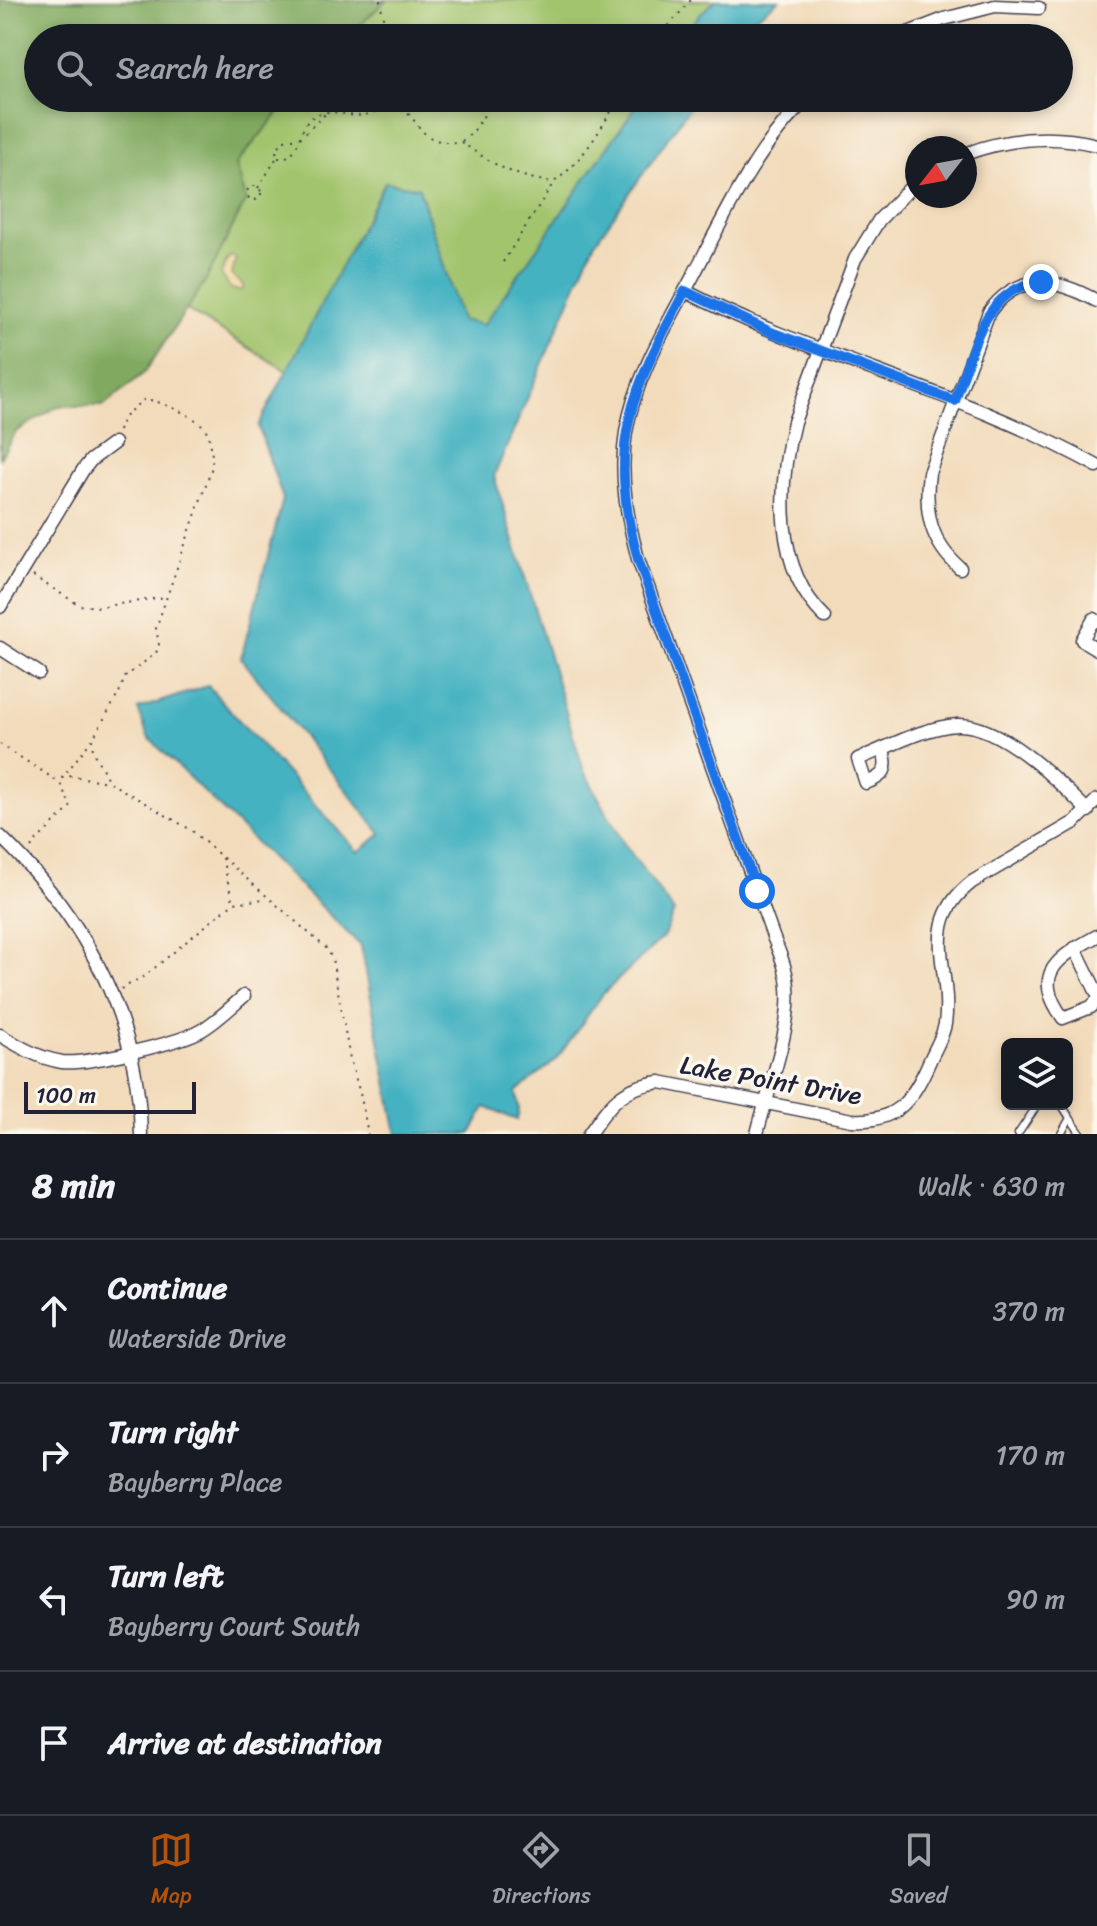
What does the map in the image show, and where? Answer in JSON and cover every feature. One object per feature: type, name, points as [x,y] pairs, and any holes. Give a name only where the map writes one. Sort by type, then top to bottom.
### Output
[{"type":"street","points":[[931,24],[995,6],[1039,8]]},
{"type":"street","points":[[757,1134],[789,1006],[785,970],[638,559],[625,505],[623,464],[635,394],[653,351],[758,157],[794,112]]},
{"type":"street","points":[[977,149],[1029,139],[1072,140],[1097,145]]},
{"type":"street","points":[[825,617],[808,597],[794,568],[788,542],[783,494],[787,447],[855,259],[866,239],[905,192]]},
{"type":"street","points":[[960,568],[943,552],[936,539],[926,494],[931,466],[989,312],[1009,292],[1031,283],[1059,283],[1097,301]]},
{"type":"street","points":[[685,291],[771,332],[1014,424],[1097,466]]},
{"type":"street","points":[[0,607],[83,470],[114,443]]},
{"type":"street","points":[[1097,621],[1094,619],[1082,640],[1097,649]]},
{"type":"street","points":[[0,648],[39,673]]},
{"type":"street","points":[[883,750],[943,728],[966,725],[984,729],[1044,769],[1088,811]]},
{"type":"street","name":"Lake Point Drive","points":[[589,1134],[614,1100],[642,1084],[670,1083],[866,1121],[886,1116],[904,1104],[921,1083],[945,1025],[939,939],[948,906],[958,892],[972,882],[1062,830],[1088,811],[1097,800]]},
{"type":"street","points":[[0,836],[26,860],[60,901],[84,937],[112,994],[130,1051],[141,1134]]},
{"type":"street","points":[[1097,936],[1054,963],[1049,976],[1054,1006],[1063,1018],[1091,1007],[1097,1001]]},
{"type":"street","points":[[1075,948],[1097,993]]},
{"type":"street","points":[[0,1035],[37,1056],[66,1063],[191,1036],[205,1029],[244,996]]},
{"type":"lane","points":[[1018,1134],[1034,1110]]},
{"type":"lane","points":[[1065,1110],[1081,1134]]},
{"type":"lane","points":[[1061,1134],[1070,1118]]},
{"type":"path","points":[[380,0],[384,24]]},
{"type":"path","points":[[670,24],[691,0]]},
{"type":"path","points":[[277,158],[287,158],[295,152],[311,118],[328,112]]},
{"type":"path","points":[[258,188],[277,158],[276,150],[284,140],[300,138],[330,112]]},
{"type":"path","points":[[337,112],[363,116],[372,112]]},
{"type":"path","points":[[404,112],[428,138],[446,143],[461,142],[500,168],[532,180],[554,182]]},
{"type":"path","points":[[461,142],[483,121],[486,112]]},
{"type":"path","points":[[503,262],[554,182],[573,168],[611,112]]},
{"type":"path","points":[[26,860],[38,839],[71,806],[61,786],[62,778],[92,740],[125,677],[156,653],[159,645],[156,628],[212,467],[212,447],[204,427],[182,412],[145,399],[120,421],[114,443]]},
{"type":"path","points":[[23,570],[79,605],[99,607],[167,597]]},
{"type":"path","points":[[92,740],[93,752],[109,782]]},
{"type":"path","points":[[0,744],[54,779],[72,776],[109,782],[191,830],[311,933],[332,958],[350,1059],[368,1134]]},
{"type":"path","points":[[221,855],[233,903]]},
{"type":"path","points":[[112,994],[146,975],[233,903],[267,898]]},
{"type":"green space","points":[[0,0],[386,0],[361,24],[24,24],[24,112],[279,112],[236,164],[246,200],[206,280],[145,372],[104,406],[58,406],[16,432],[0,458]]},
{"type":"green space","points":[[292,0],[716,0],[693,24],[277,24]]},
{"type":"green space","points":[[224,112],[632,112],[483,326],[461,320],[419,188],[385,182],[287,371],[126,273]]},
{"type":"sand","points":[[232,256],[236,258],[232,275],[243,285],[240,291],[231,289],[221,274]]},
{"type":"water","points":[[716,0],[779,0],[747,24],[693,24]]},
{"type":"water","points":[[632,112],[686,112],[594,244],[494,476],[584,771],[623,842],[674,912],[664,936],[603,994],[556,1060],[516,1092],[517,1120],[485,1107],[471,1134],[397,1134],[361,946],[148,737],[138,709],[208,686],[358,852],[381,834],[241,658],[283,499],[258,426],[385,182],[419,188],[461,320],[483,325]]},
{"type":"route","points":[[757,891],[638,559],[628,523],[623,464],[632,406],[642,374],[685,291],[771,332],[955,401],[989,312],[1009,292],[1020,286],[1041,282]]}]
